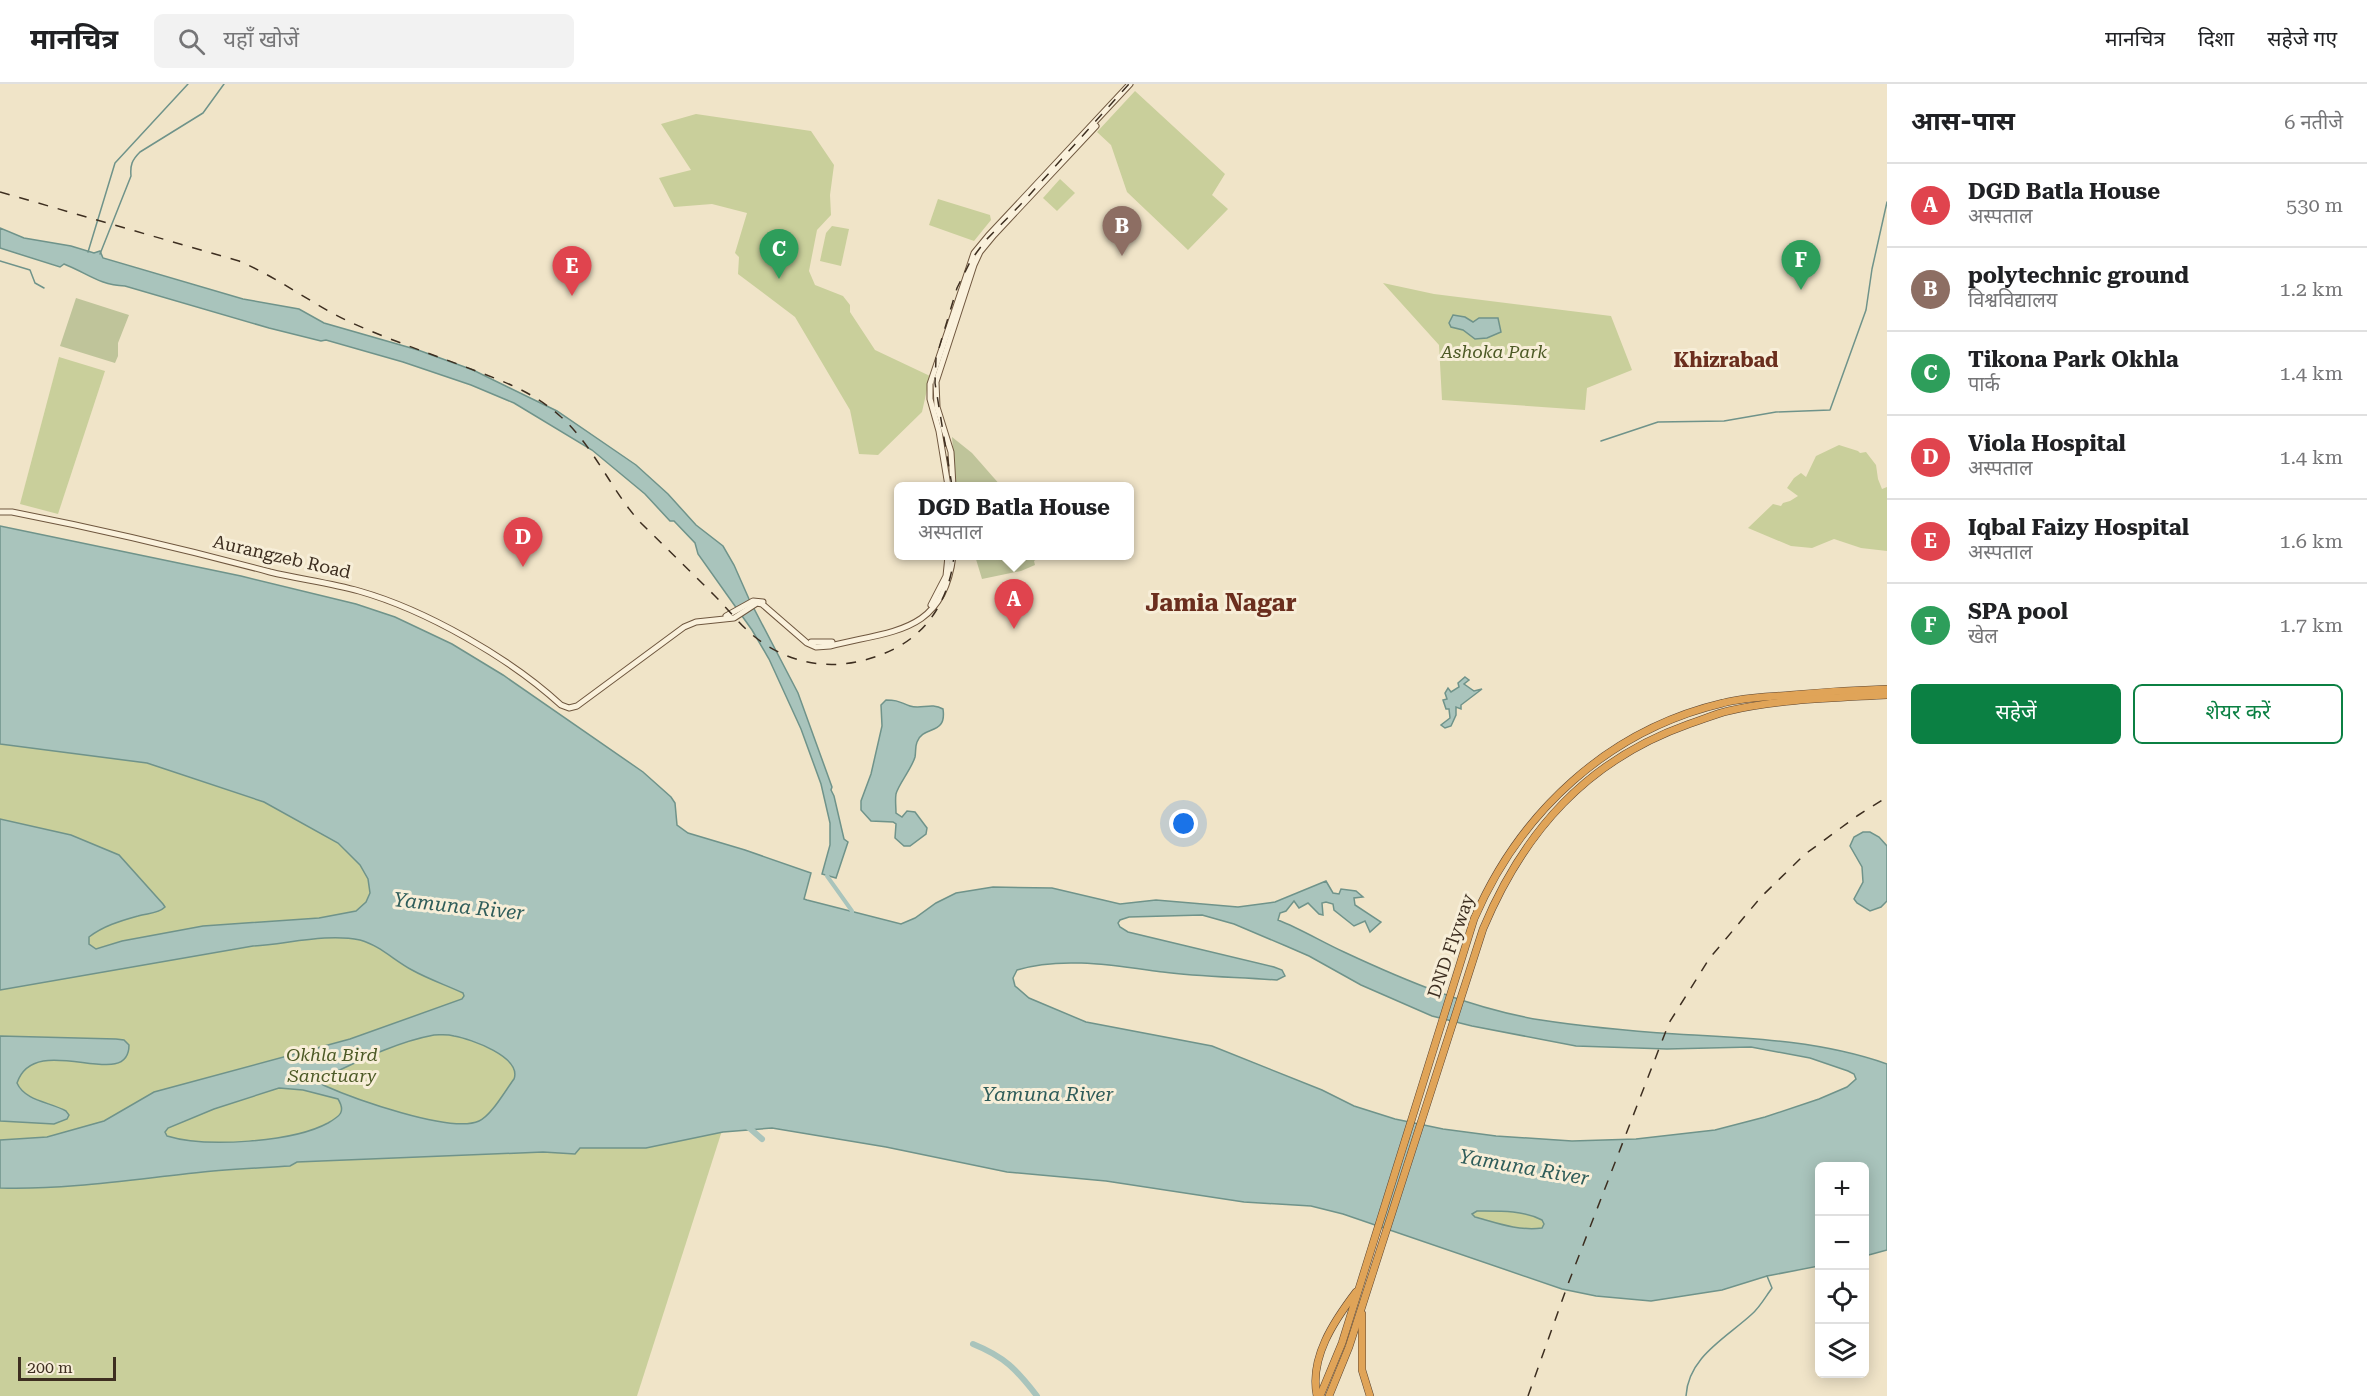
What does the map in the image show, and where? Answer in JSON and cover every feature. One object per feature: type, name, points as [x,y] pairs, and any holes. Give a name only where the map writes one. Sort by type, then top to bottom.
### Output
[{"type":"highway","name":"DND Flyway","points":[[1318,1396],[1342,1343],[1474,919],[1486,891],[1510,850],[1557,794],[1627,742],[1664,723],[1723,703],[1747,698],[1887,688]]},
{"type":"highway","name":"DND Flyway","points":[[1329,1396],[1349,1347],[1472,963],[1495,901],[1518,860],[1540,829],[1556,809],[1582,785],[1630,751],[1665,733],[1726,711],[1762,705],[1887,695]]},
{"type":"highway","points":[[1318,1396],[1316,1370],[1324,1342],[1340,1312],[1359,1288]]},
{"type":"highway","points":[[1366,1294],[1362,1317],[1361,1353],[1362,1370],[1370,1396]]},
{"type":"main road","points":[[947,482],[935,408],[936,382],[976,258],[1043,180],[1132,84]]},
{"type":"main road","points":[[935,408],[951,452],[953,482]]},
{"type":"main road","name":"Aurangzeb Road","points":[[0,513],[12,512],[123,535],[273,573],[361,592],[437,623],[476,643],[566,707],[575,707],[680,630],[696,622],[737,614],[754,602]]},
{"type":"main road","points":[[754,602],[762,601],[809,641],[817,644],[829,643],[901,625],[923,615],[933,603],[943,584],[947,560]]},
{"type":"main road","points":[[754,602],[762,604],[809,644],[816,647],[830,646],[897,630],[921,620],[943,595],[949,582],[952,560]]},
{"type":"green space","points":[[1135,91],[1225,174],[1212,195],[1228,209],[1188,250],[1127,192],[1111,145],[1097,132]]},
{"type":"green space","points":[[696,114],[811,131],[834,165],[830,195],[831,215],[817,230],[809,271],[815,285],[843,296],[850,305],[850,312],[875,350],[930,376],[922,412],[878,455],[859,454],[850,410],[795,317],[738,274],[739,257],[735,253],[747,213],[712,204],[674,207],[659,178],[691,170],[661,124]]},
{"type":"green space","points":[[1060,179],[1075,193],[1057,211],[1043,198]]},
{"type":"green space","points":[[938,199],[990,215],[991,220],[974,241],[929,225]]},
{"type":"green space","points":[[832,226],[849,229],[841,266],[820,261],[826,233]]},
{"type":"green space","name":"Ashoka Park","points":[[1383,283],[1434,294],[1611,316],[1632,370],[1587,388],[1585,410],[1442,400],[1439,345]]},
{"type":"green space","points":[[76,298],[129,315],[118,343],[118,356],[115,363],[60,346]]},
{"type":"green space","points":[[59,357],[105,371],[58,514],[20,504]]},
{"type":"green space","points":[[952,437],[972,453],[997,482],[956,482]]},
{"type":"green space","points":[[1839,445],[1860,453],[1866,452],[1876,465],[1882,489],[1887,487],[1887,551],[1861,548],[1834,539],[1812,548],[1791,546],[1748,528],[1773,504],[1781,506],[1798,496],[1787,488],[1794,478],[1801,473],[1806,477],[1816,456]]},
{"type":"green space","points":[[976,560],[1035,560],[1035,565],[1021,571],[982,579]]},
{"type":"green space","name":"Okhla Bird Sanctuary","points":[[0,639],[793,909],[637,1396],[0,1396]]},
{"type":"green space","points":[[1476,1211],[1519,1213],[1542,1220],[1544,1224],[1542,1228],[1533,1229],[1508,1226],[1474,1217],[1473,1213]]},
{"type":"water","points":[[0,228],[24,238],[71,246],[94,253],[100,251],[103,258],[243,299],[299,309],[324,323],[418,350],[473,370],[557,411],[636,465],[668,494],[696,525],[723,546],[798,693],[832,787],[844,839],[848,842],[836,878],[822,874],[830,845],[830,823],[821,784],[801,729],[769,659],[752,630],[698,554],[695,543],[645,494],[592,450],[514,403],[471,385],[403,362],[326,340],[321,341],[269,328],[108,283],[64,264],[60,267],[0,248]]},
{"type":"water","points":[[1453,315],[1465,317],[1473,322],[1479,318],[1498,318],[1501,332],[1487,338],[1475,339],[1463,330],[1451,327],[1449,323]]},
{"type":"water","name":"Yamuna River","points":[[0,526],[241,576],[356,604],[395,617],[452,644],[503,675],[643,772],[671,797],[675,803],[677,825],[688,833],[811,873],[804,899],[807,900],[901,924],[956,893],[993,887],[1052,888],[1120,904],[1156,900],[1238,907],[1275,902],[1326,881],[1333,893],[1339,894],[1341,889],[1356,891],[1363,897],[1354,898],[1355,905],[1381,922],[1370,932],[1365,921],[1354,926],[1334,910],[1333,904],[1322,903],[1323,915],[1308,903],[1299,908],[1294,901],[1286,911],[1280,913],[1278,920],[1344,952],[1440,993],[1490,1009],[1541,1020],[1625,1030],[1809,1045],[1887,1064],[1887,1250],[1869,1255],[1869,1162],[1815,1162],[1815,1267],[1767,1276],[1722,1290],[1651,1301],[1596,1296],[1562,1289],[1343,1214],[1311,1206],[1244,1202],[1106,1181],[1007,1172],[886,1147],[772,1128],[723,1132],[646,1148],[580,1148],[575,1154],[543,1152],[297,1162],[290,1166],[214,1171],[76,1186],[0,1188],[0,1140],[47,1137],[104,1121],[154,1092],[350,1039],[462,999],[464,996],[463,993],[412,970],[367,942],[347,938],[253,946],[0,990],[0,819],[71,835],[119,855],[165,907],[156,912],[112,924],[94,933],[89,937],[89,944],[96,949],[122,941],[203,926],[319,918],[356,911],[366,902],[370,893],[368,879],[360,865],[338,843],[264,802],[147,763],[0,744]],"holes":[[[1202,915],[1234,924],[1309,956],[1361,985],[1432,1016],[1576,1046],[1667,1049],[1751,1047],[1810,1058],[1848,1071],[1854,1074],[1856,1079],[1847,1087],[1819,1099],[1765,1117],[1715,1130],[1636,1139],[1572,1141],[1496,1136],[1443,1129],[1395,1119],[1354,1106],[1322,1090],[1212,1046],[1086,1022],[1029,998],[1015,986],[1013,978],[1017,970],[1071,963],[1090,963],[1191,975],[1277,980],[1285,976],[1282,970],[1274,967],[1128,932],[1118,923],[1129,917]],[[434,1035],[449,1035],[483,1045],[510,1063],[514,1071],[514,1079],[498,1103],[479,1121],[465,1124],[425,1119],[378,1106],[337,1091],[321,1082],[323,1078],[392,1047]],[[279,1088],[303,1090],[338,1099],[342,1107],[341,1113],[328,1123],[313,1130],[272,1139],[204,1142],[167,1136],[165,1132],[168,1128],[214,1109]],[[1477,1211],[1519,1213],[1542,1220],[1544,1224],[1542,1228],[1533,1229],[1500,1224],[1475,1217],[1472,1214]]]},
{"type":"water","points":[[1465,677],[1469,680],[1464,684],[1474,691],[1482,689],[1461,705],[1461,709],[1456,707],[1456,715],[1451,726],[1445,728],[1441,725],[1450,718],[1449,709],[1446,709],[1443,700],[1447,699],[1445,693],[1448,688],[1451,692],[1459,687],[1458,683]]},
{"type":"water","points":[[886,700],[914,707],[934,706],[943,709],[943,717],[938,727],[924,733],[917,742],[915,757],[896,794],[896,813],[902,817],[907,811],[915,812],[927,828],[926,834],[910,846],[904,846],[895,838],[896,824],[871,821],[861,810],[861,801],[871,774],[882,726],[881,705]]},
{"type":"water","points":[[1863,832],[1870,832],[1879,837],[1887,846],[1887,901],[1881,907],[1870,911],[1854,899],[1863,882],[1862,867],[1850,846],[1854,837]]},
{"type":"water","points":[[0,1036],[116,1039],[124,1040],[129,1045],[125,1058],[114,1064],[60,1060],[42,1061],[27,1068],[17,1083],[21,1089],[32,1097],[66,1111],[69,1115],[67,1119],[54,1124],[0,1121]]},
{"type":"waterway","points":[[88,252],[115,163],[188,84]]},
{"type":"waterway","points":[[100,254],[131,176],[131,166],[135,158],[140,152],[203,113],[224,84]]},
{"type":"waterway","points":[[1601,441],[1658,422],[1724,421],[1776,412],[1830,410],[1866,310],[1872,269],[1887,202]]},
{"type":"waterway","points":[[0,261],[30,270],[35,283],[44,288]]},
{"type":"waterway","points":[[828,872],[827,876],[852,911],[852,917]]},
{"type":"waterway","points":[[747,1126],[762,1139]]},
{"type":"waterway","points":[[1686,1396],[1688,1382],[1701,1359],[1755,1311],[1772,1288],[1767,1276]]},
{"type":"waterway","points":[[973,1344],[994,1354],[1009,1365],[1037,1396]]},
{"type":"railway","points":[[951,482],[935,383],[936,358],[957,288],[971,260],[986,240],[1129,84]]},
{"type":"railway","points":[[0,192],[239,261],[352,323],[526,392],[549,407],[572,427],[639,521],[739,622],[771,648],[789,656],[806,662],[842,664],[878,656],[896,648],[920,631],[937,609],[948,584],[953,560]]},
{"type":"railway","points":[[1528,1396],[1568,1284],[1669,1023],[1709,959],[1761,897],[1804,855],[1887,797]]},
{"type":"place","name":"polytechnic ground","points":[[1122,256]]},
{"type":"place","name":"Tikona Park Okhla","points":[[779,279]]},
{"type":"place","name":"SPA pool","points":[[1801,290]]},
{"type":"place","name":"Iqbal Faizy Hospital","points":[[572,296]]},
{"type":"place","name":"Viola Hospital","points":[[523,567]]},
{"type":"place","name":"DGD Batla House","points":[[1014,629]]},
{"type":"district","name":"Khizrabad","points":[[1726,360]]},
{"type":"district","name":"Jamia Nagar","points":[[1221,603]]}]
